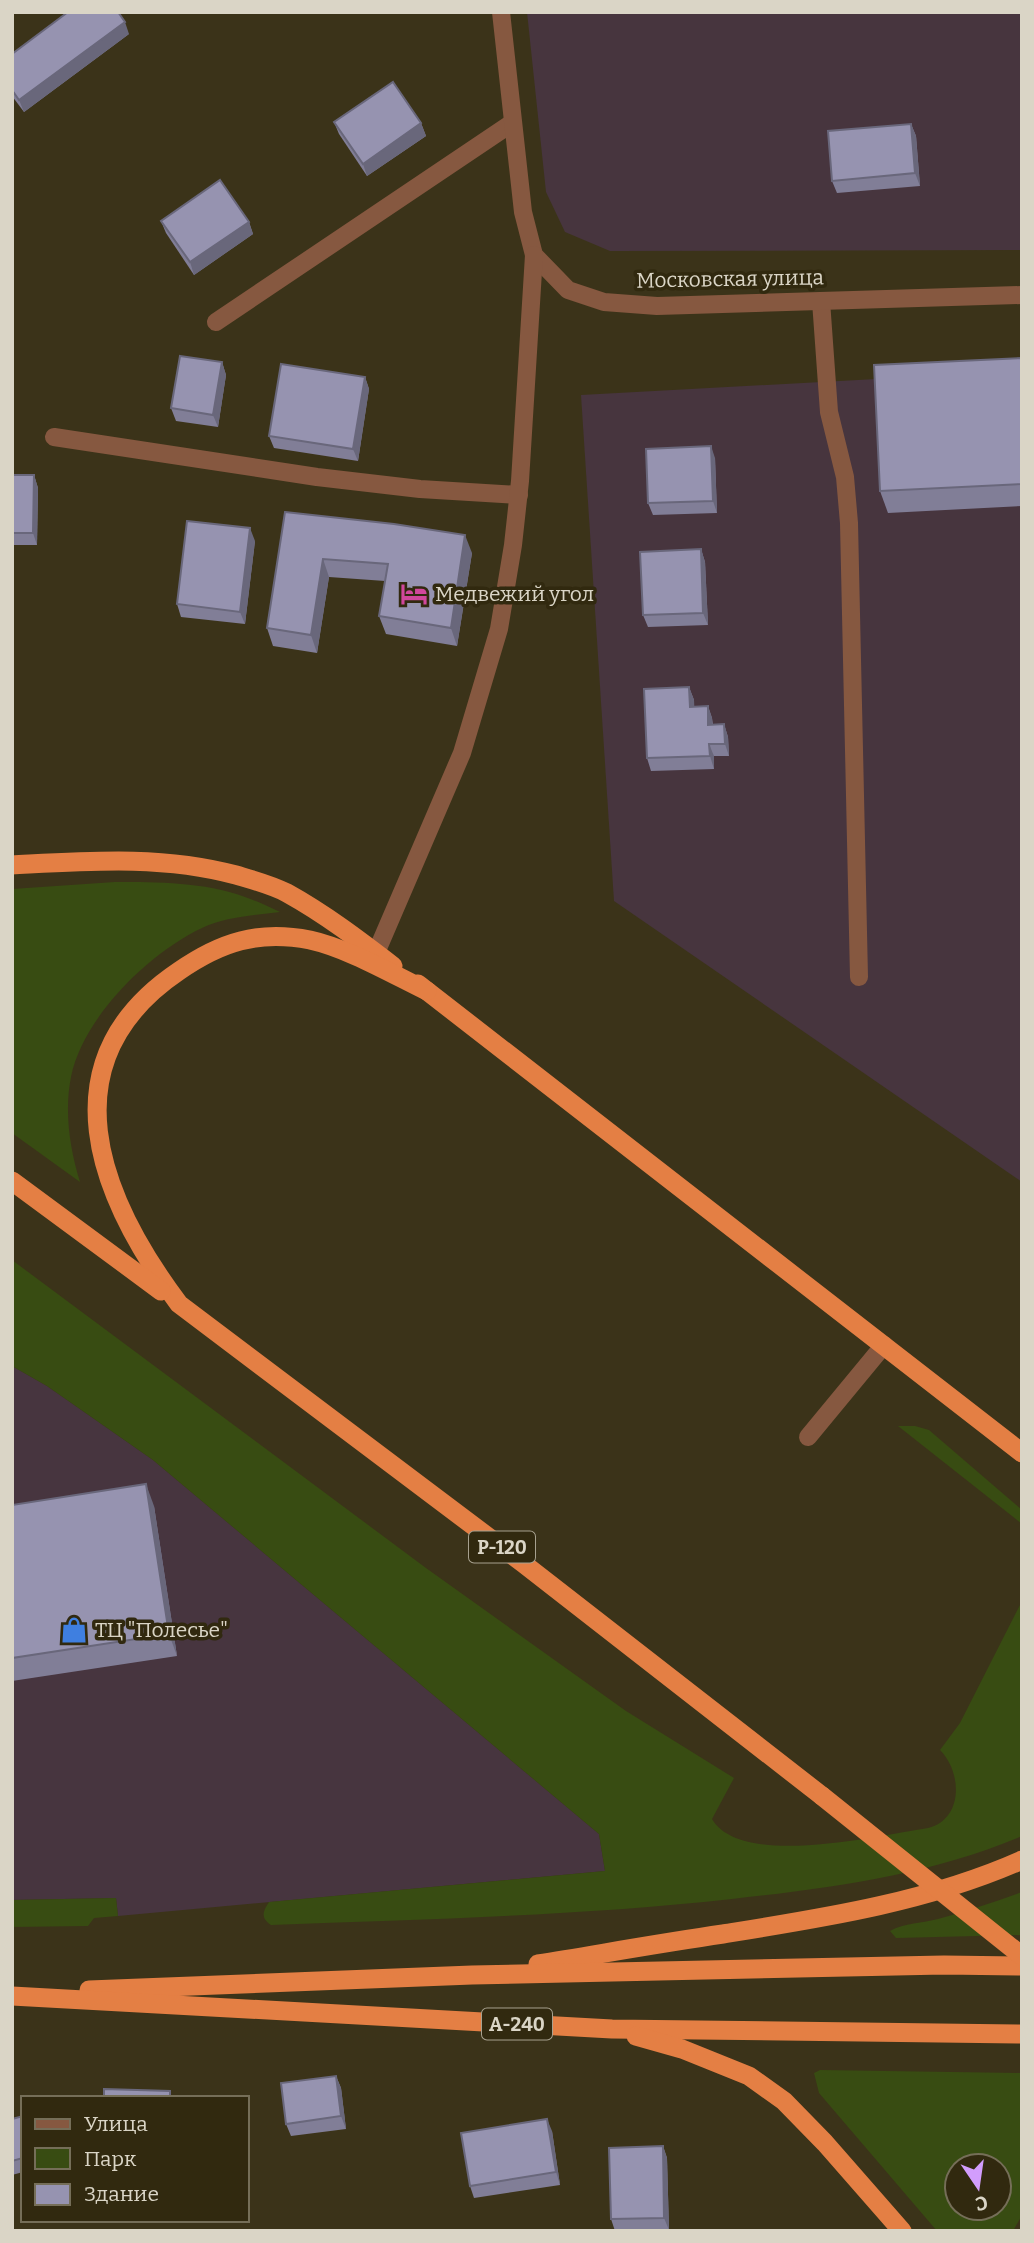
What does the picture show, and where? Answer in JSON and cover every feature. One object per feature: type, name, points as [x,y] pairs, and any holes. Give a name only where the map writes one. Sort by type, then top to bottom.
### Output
[{"type":"highway","points":[[12,865],[129,860],[205,867],[285,892],[333,922],[427,990],[1022,1453]]},
{"type":"highway","points":[[179,1304],[133,1237],[106,1170],[100,1143],[98,1090],[104,1058],[121,1027],[143,998],[206,952],[243,939],[278,937],[310,940],[335,948],[427,990]]},
{"type":"highway","name":"Р-120","points":[[12,1181],[524,1564],[1022,1956]]},
{"type":"highway","points":[[12,1196],[56,1214]]},
{"type":"highway","points":[[472,1975],[797,1923],[918,1896],[1022,1860]]},
{"type":"highway","name":"А-240","points":[[12,1995],[188,1985],[472,1975],[944,1965],[1022,1966]]},
{"type":"highway","name":"А-240","points":[[12,1995],[612,2029],[1022,2034]]},
{"type":"highway","points":[[612,2029],[682,2049],[749,2076],[784,2101],[825,2143],[902,2231]]},
{"type":"street","name":"Московская улица","points":[[501,12],[523,212],[534,255],[568,290],[604,302],[657,306],[1022,295]]},
{"type":"street","points":[[216,322],[512,122]]},
{"type":"street","points":[[376,953],[466,740],[499,629],[519,495],[534,255]]},
{"type":"street","points":[[821,301],[830,412],[845,477],[849,523],[859,977]]},
{"type":"street","points":[[54,437],[317,477],[420,489],[519,495]]},
{"type":"street","points":[[808,1437],[884,1345]]},
{"type":"shaded area","points":[[527,12],[1022,12],[1022,250],[610,251],[565,232],[546,192]]},
{"type":"shaded area","points":[[1022,371],[1022,1182],[614,901],[581,395]]},
{"type":"shaded area","points":[[12,1366],[47,1386],[153,1460],[599,1834],[605,1871],[118,1916],[116,1898],[12,1900]]},
{"type":"green space","points":[[115,882],[213,888],[280,912],[220,921],[182,939],[140,970],[104,1010],[78,1054],[69,1090],[69,1130],[80,1182],[12,1133],[12,889]]},
{"type":"green space","points":[[12,1260],[426,1568],[626,1711],[734,1778],[712,1819],[728,1834],[751,1842],[780,1846],[813,1845],[928,1828],[940,1823],[948,1815],[956,1794],[952,1770],[940,1750],[960,1723],[1022,1601],[1022,1836],[952,1861],[916,1870],[843,1885],[769,1895],[560,1913],[271,1925],[265,1920],[264,1914],[269,1902],[605,1871],[599,1834],[153,1460],[47,1386],[12,1366]]},
{"type":"green space","points":[[898,1426],[915,1426],[929,1430],[1022,1510],[1022,1524]]},
{"type":"green space","points":[[1022,1892],[1022,1935],[896,1938],[890,1931],[959,1913]]},
{"type":"green space","points":[[116,1898],[118,1916],[94,1918],[88,1926],[12,1927],[12,1900]]},
{"type":"green space","points":[[820,2070],[1022,2073],[1022,2215],[1013,2231],[937,2231],[819,2093],[814,2073]]},
{"type":"building","points":[[68,12],[118,12],[125,22],[19,100],[12,90],[12,54]]},
{"type":"building","points":[[393,82],[421,123],[363,164],[334,122]]},
{"type":"building","points":[[911,124],[915,173],[832,181],[828,131]]},
{"type":"building","points":[[220,180],[249,222],[190,262],[161,221]]},
{"type":"building","points":[[180,356],[222,362],[213,415],[171,408]]},
{"type":"building","points":[[1022,358],[1022,484],[880,491],[874,365]]},
{"type":"building","points":[[281,364],[365,377],[353,449],[269,436]]},
{"type":"building","points":[[711,446],[713,501],[648,503],[646,449]]},
{"type":"building","points":[[12,475],[34,475],[33,533],[12,533]]},
{"type":"building","points":[[285,512],[465,535],[451,628],[379,616],[388,564],[323,559],[311,635],[267,628]]},
{"type":"building","points":[[187,521],[250,528],[240,612],[177,604]]},
{"type":"building","points":[[701,549],[703,613],[643,615],[640,552]]},
{"type":"building","points":[[689,687],[690,707],[708,706],[708,725],[724,724],[725,744],[709,744],[710,756],[647,758],[644,689]]},
{"type":"building","points":[[146,1484],[169,1634],[12,1658],[12,1505]]},
{"type":"building","points":[[336,2076],[341,2116],[286,2124],[281,2083]]},
{"type":"building","points":[[104,2089],[170,2091],[170,2096],[104,2096]]},
{"type":"building","points":[[21,2117],[21,2159],[12,2161],[12,2119]]},
{"type":"building","points":[[547,2119],[556,2172],[470,2186],[461,2133]]},
{"type":"building","points":[[663,2146],[664,2218],[611,2219],[609,2148]]},
{"type":"place","name":"Медвежий угол","points":[[414,594]]},
{"type":"place","name":"ТЦ \"Полесье\"","points":[[74,1630]]}]
